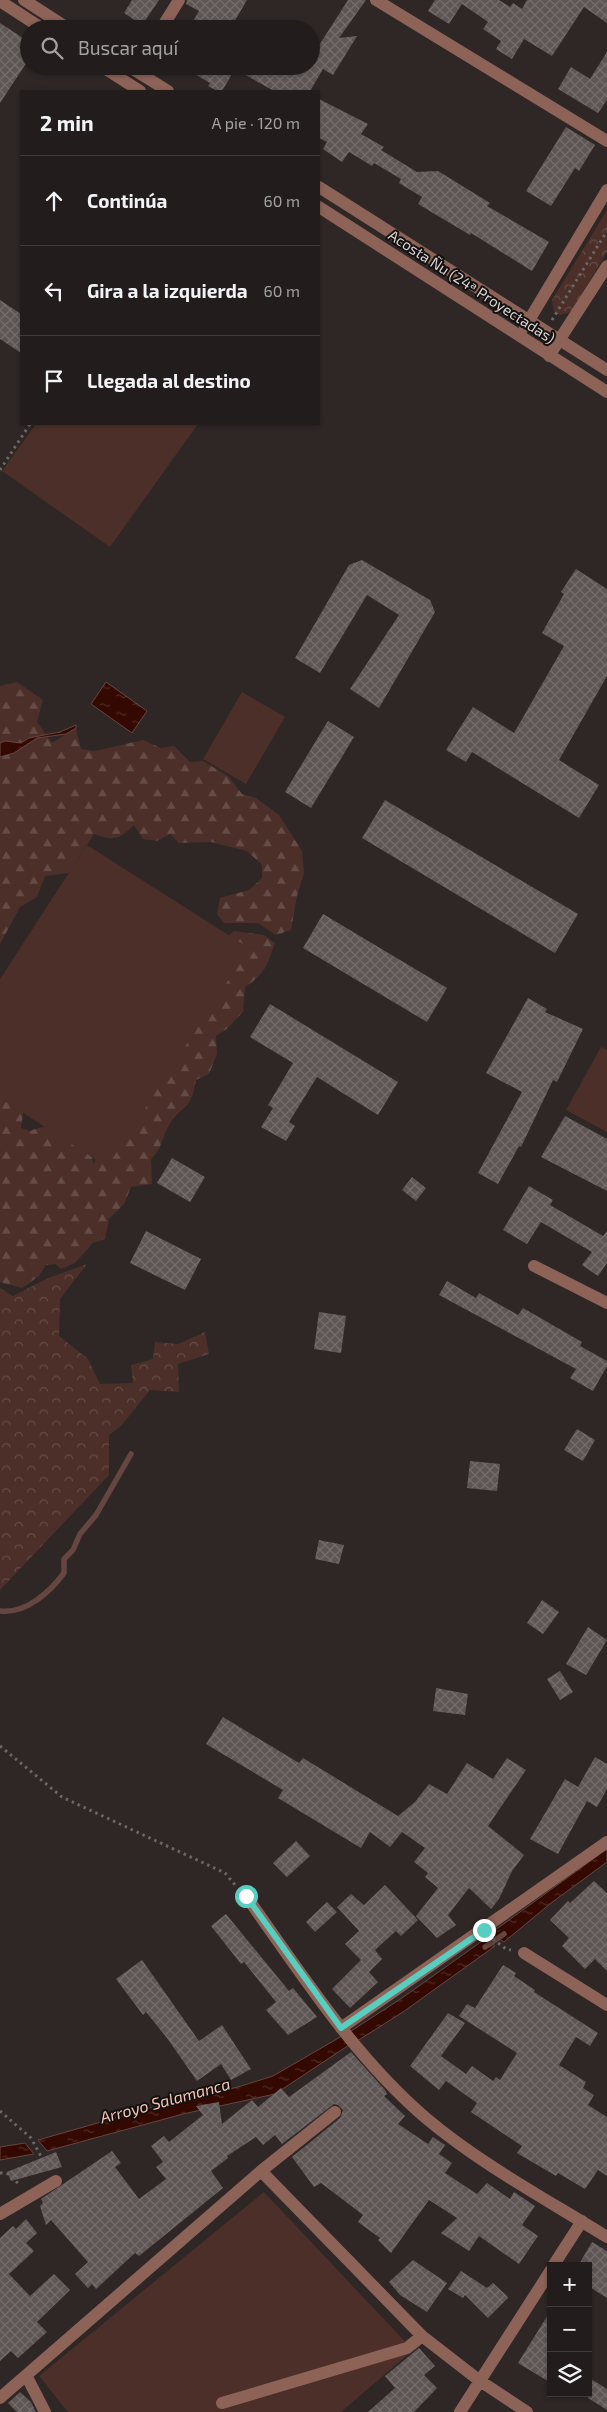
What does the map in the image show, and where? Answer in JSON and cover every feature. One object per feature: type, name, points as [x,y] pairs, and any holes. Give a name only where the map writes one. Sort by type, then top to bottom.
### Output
[{"type":"street","points":[[24,0],[55,20]]},
{"type":"street","points":[[167,20],[179,0]]},
{"type":"street","points":[[376,0],[607,141]]},
{"type":"street","points":[[0,1],[29,20]]},
{"type":"street","points":[[115,75],[138,90]]},
{"type":"street","points":[[127,83],[131,75]]},
{"type":"street","points":[[144,75],[167,90]]},
{"type":"street","name":"Acosta Ñu (24ª Proyectadas)","points":[[320,188],[607,370]]},
{"type":"street","points":[[519,336],[607,190]]},
{"type":"street","name":"Acosta Ñu (24ª Proyectadas)","points":[[320,208],[607,392]]},
{"type":"street","points":[[549,356],[607,266]]},
{"type":"street","points":[[534,1266],[607,1303]]},
{"type":"street","points":[[341,2028],[607,1842]]},
{"type":"street","points":[[246,1896],[341,2028],[386,2078],[426,2118],[472,2154],[607,2237]]},
{"type":"street","points":[[524,1953],[607,2005]]},
{"type":"street","points":[[0,2398],[261,2171],[335,2112]]},
{"type":"street","points":[[261,2171],[422,2336],[480,2381],[527,2412]]},
{"type":"street","points":[[0,2214],[55,2181]]},
{"type":"street","points":[[556,2262],[582,2221]]},
{"type":"street","points":[[460,2412],[547,2276]]},
{"type":"street","points":[[222,2403],[407,2348],[422,2336]]},
{"type":"street","points":[[26,2375],[46,2412]]},
{"type":"path","points":[[545,331],[607,231]]},
{"type":"path","points":[[0,470],[29,425]]},
{"type":"path","points":[[0,1746],[62,1797],[225,1873],[246,1896]]},
{"type":"path","points":[[490,1936],[506,1949]]},
{"type":"path","points":[[0,2111],[30,2138],[55,2181]]},
{"type":"path","points":[[0,2173],[11,2174],[15,2177],[23,2200]]},
{"type":"green space","points":[[607,210],[607,252],[571,312],[560,315],[554,312],[552,300]]},
{"type":"green space","points":[[35,425],[197,425],[110,547],[2,471]]},
{"type":"green space","points":[[17,682],[43,700],[37,722],[52,743],[76,728],[81,749],[95,751],[143,740],[161,748],[174,746],[190,762],[203,761],[228,776],[242,794],[256,798],[279,815],[302,851],[304,873],[297,896],[291,930],[276,935],[258,923],[224,923],[217,914],[220,898],[249,890],[262,878],[262,865],[247,851],[211,842],[179,843],[170,834],[157,841],[143,839],[134,825],[116,838],[106,838],[94,834],[69,873],[45,876],[37,897],[20,907],[0,944],[0,686]]},
{"type":"green space","points":[[242,692],[285,717],[246,784],[203,759]]},
{"type":"green space","points":[[87,845],[249,948],[107,1167],[0,1098],[0,979]]},
{"type":"green space","points":[[234,931],[264,935],[275,943],[261,973],[245,987],[243,1012],[228,1028],[216,1036],[217,1054],[209,1074],[196,1080],[192,1097],[169,1125],[160,1147],[151,1159],[152,1184],[131,1187],[124,1204],[109,1219],[105,1239],[93,1243],[75,1263],[61,1269],[55,1264],[46,1265],[39,1276],[22,1288],[0,1282],[0,1096],[6,1097],[23,1113],[21,1128],[30,1131],[47,1127],[55,1128],[69,1134],[90,1149],[94,1165],[103,1131],[218,944]]},
{"type":"green space","points":[[601,1047],[607,1050],[607,1132],[566,1110]]},
{"type":"green space","points":[[87,1264],[60,1299],[59,1336],[88,1359],[100,1384],[133,1383],[131,1365],[153,1359],[155,1342],[178,1344],[205,1332],[209,1354],[178,1364],[179,1392],[150,1390],[121,1426],[109,1435],[109,1475],[0,1590],[0,1288],[13,1296],[46,1279]]},
{"type":"green space","points":[[264,2192],[413,2350],[341,2412],[68,2412],[39,2376]]},
{"type":"water","points":[[106,682],[147,711],[132,733],[91,704]]},
{"type":"water","points":[[76,725],[76,728],[66,734],[37,738],[14,753],[0,757],[0,743],[5,741],[21,743],[29,738],[60,732]]},
{"type":"water","points":[[607,1849],[607,1862],[551,1903],[504,1942],[491,1933]]},
{"type":"water","points":[[485,1939],[495,1946],[403,2012],[357,2041],[348,2033],[402,1998]]},
{"type":"water","points":[[342,2036],[349,2045],[275,2094],[183,2114],[47,2151],[38,2140],[175,2101],[238,2087],[273,2076]]},
{"type":"water","points":[[25,2143],[34,2154],[0,2160],[0,2147]]},
{"type":"building","points":[[132,0],[159,0],[145,20],[134,20],[124,13]]},
{"type":"building","points":[[187,0],[247,0],[235,20],[194,20],[199,11],[186,4]]},
{"type":"building","points":[[348,0],[366,0],[339,38],[357,36],[333,75],[323,69],[320,74],[320,44]]},
{"type":"building","points":[[435,0],[499,0],[510,7],[513,3],[522,9],[527,0],[607,0],[607,23],[584,7],[552,56],[524,39],[512,59],[496,49],[501,41],[483,29],[488,22],[462,4],[449,24],[428,11]]},
{"type":"building","points":[[0,23],[20,36],[20,73],[0,103]]},
{"type":"building","points":[[607,52],[607,100],[598,113],[558,89],[571,67],[590,79]]},
{"type":"building","points":[[196,75],[231,75],[223,90],[215,90],[208,86],[210,83]]},
{"type":"building","points":[[246,75],[319,75],[311,90],[272,90]]},
{"type":"building","points":[[320,100],[368,124],[361,134],[384,147],[381,150],[417,172],[438,171],[490,203],[487,206],[549,242],[532,271],[471,233],[470,235],[418,204],[422,197],[399,183],[401,179],[374,163],[372,166],[349,152],[342,162],[323,149],[327,142],[320,138]]},
{"type":"building","points":[[566,127],[595,145],[579,171],[575,168],[551,206],[526,191]]},
{"type":"building","points":[[0,300],[20,313],[20,352],[0,339]]},
{"type":"building","points":[[362,560],[430,600],[435,612],[379,708],[350,689],[399,615],[367,595],[320,673],[295,658],[349,565]]},
{"type":"building","points":[[576,569],[607,589],[607,676],[559,760],[599,785],[579,818],[472,752],[466,762],[446,750],[473,707],[514,733],[564,646],[542,633],[564,594],[561,592]]},
{"type":"building","points":[[328,721],[354,737],[311,808],[285,792]]},
{"type":"building","points":[[385,800],[578,914],[555,953],[362,838]]},
{"type":"building","points":[[323,914],[447,988],[427,1022],[303,948]]},
{"type":"building","points":[[528,998],[547,1009],[545,1012],[583,1029],[557,1082],[553,1080],[521,1147],[519,1146],[498,1184],[478,1173],[522,1092],[486,1073]]},
{"type":"building","points":[[270,1004],[398,1082],[378,1115],[317,1077],[289,1122],[295,1126],[286,1141],[261,1127],[273,1108],[268,1105],[293,1063],[250,1037]]},
{"type":"building","points":[[565,1116],[607,1139],[607,1191],[541,1157]]},
{"type":"building","points":[[172,1158],[205,1177],[190,1202],[157,1183]]},
{"type":"building","points":[[412,1177],[426,1188],[416,1201],[402,1190]]},
{"type":"building","points":[[529,1186],[553,1200],[550,1205],[603,1236],[607,1231],[607,1263],[598,1276],[582,1265],[592,1252],[541,1222],[527,1244],[503,1230]]},
{"type":"building","points":[[146,1231],[201,1259],[185,1290],[130,1263]]},
{"type":"building","points":[[447,1281],[476,1298],[479,1293],[518,1315],[523,1308],[582,1342],[580,1346],[607,1361],[607,1366],[593,1391],[570,1378],[576,1369],[439,1295]]},
{"type":"building","points":[[319,1312],[346,1316],[341,1353],[314,1349]]},
{"type":"building","points":[[577,1429],[595,1440],[583,1461],[564,1450]]},
{"type":"building","points":[[470,1461],[500,1464],[497,1491],[467,1488]]},
{"type":"building","points":[[319,1540],[344,1545],[339,1564],[315,1559]]},
{"type":"building","points":[[542,1600],[559,1612],[543,1634],[527,1623]]},
{"type":"building","points":[[588,1627],[607,1640],[586,1675],[566,1664]]},
{"type":"building","points":[[560,1671],[573,1692],[560,1700],[547,1679]]},
{"type":"building","points":[[436,1688],[468,1694],[465,1715],[433,1711]]},
{"type":"building","points":[[223,1717],[299,1763],[303,1758],[398,1816],[415,1802],[429,1784],[447,1794],[467,1763],[493,1779],[507,1758],[526,1770],[488,1826],[524,1855],[512,1871],[499,1899],[491,1909],[469,1888],[448,1915],[456,1925],[437,1938],[416,1916],[438,1888],[425,1877],[428,1873],[414,1862],[425,1848],[402,1832],[390,1847],[370,1832],[361,1848],[278,1798],[283,1790],[206,1744]]},
{"type":"building","points":[[595,1757],[607,1764],[607,1789],[597,1807],[587,1801],[558,1854],[530,1839],[565,1779],[578,1787]]},
{"type":"building","points":[[296,1841],[310,1856],[287,1877],[273,1863]]},
{"type":"building","points":[[594,1881],[607,1893],[607,1971],[595,1959],[585,1969],[562,1946],[569,1938],[550,1920],[568,1901],[570,1903]]},
{"type":"building","points":[[385,1885],[418,1920],[401,1936],[396,1931],[375,1950],[382,1959],[369,1972],[378,1982],[350,2008],[332,1989],[361,1960],[345,1944],[359,1931],[337,1907],[351,1894],[364,1905]]},
{"type":"building","points":[[327,1902],[337,1912],[315,1932],[306,1922]]},
{"type":"building","points":[[226,1914],[289,1991],[293,1988],[317,2017],[288,2035],[266,2010],[276,2002],[244,1962],[241,1964],[211,1926]]},
{"type":"building","points":[[142,1960],[199,2041],[222,2025],[251,2069],[231,2080],[221,2064],[197,2081],[167,2038],[146,2012],[143,2015],[116,1979]]},
{"type":"building","points":[[503,1965],[516,1973],[514,1976],[535,1990],[534,1992],[598,2033],[590,2046],[576,2037],[559,2065],[586,2082],[583,2088],[594,2095],[588,2105],[607,2117],[607,2176],[598,2170],[585,2189],[558,2173],[556,2176],[517,2153],[522,2146],[471,2112],[477,2103],[446,2081],[439,2090],[410,2066],[448,2013],[465,2023],[441,2056],[466,2074],[472,2066],[493,2081],[496,2077],[500,2080],[517,2053],[459,2016],[467,2004],[475,2008]]},
{"type":"building","points":[[351,2052],[385,2090],[387,2094],[384,2096],[405,2116],[398,2124],[428,2144],[433,2137],[445,2145],[439,2154],[452,2163],[445,2173],[477,2194],[487,2183],[510,2199],[514,2192],[535,2206],[522,2225],[538,2236],[519,2264],[479,2236],[469,2251],[441,2233],[457,2218],[429,2200],[391,2253],[378,2240],[380,2238],[358,2222],[363,2215],[321,2183],[314,2187],[292,2157],[340,2118],[343,2110],[334,2104],[282,2144],[275,2135],[263,2145],[256,2137],[227,2156],[228,2158],[211,2171],[223,2188],[139,2256],[135,2253],[96,2289],[92,2284],[88,2288],[75,2274],[88,2262],[51,2220],[46,2225],[40,2206],[43,2203],[41,2199],[112,2151],[121,2163],[115,2167],[139,2199],[166,2179],[156,2167],[163,2162],[151,2146],[164,2136],[169,2142],[203,2115],[196,2106],[219,2102],[222,2124],[252,2100],[258,2107],[281,2088],[289,2097]]},
{"type":"building","points":[[56,2152],[62,2167],[11,2181],[7,2172]]},
{"type":"building","points":[[26,2219],[37,2233],[26,2243],[34,2251],[9,2274],[30,2296],[54,2274],[70,2290],[37,2322],[47,2332],[18,2358],[11,2351],[0,2361],[0,2238],[13,2226],[16,2229]]},
{"type":"building","points":[[592,2242],[607,2251],[607,2298],[592,2289],[592,2262],[580,2262]]},
{"type":"building","points":[[413,2260],[447,2283],[427,2312],[400,2295],[389,2282]]},
{"type":"building","points":[[461,2271],[487,2288],[493,2283],[507,2296],[508,2298],[488,2318],[465,2295],[463,2298],[448,2289]]},
{"type":"building","points":[[547,2316],[547,2381],[518,2363]]},
{"type":"building","points":[[419,2348],[435,2366],[424,2375],[437,2388],[414,2412],[368,2412],[395,2388],[385,2376]]},
{"type":"building","points":[[592,2380],[607,2389],[607,2410],[588,2398],[592,2397]]},
{"type":"building","points":[[20,2392],[31,2402],[36,2412],[17,2412],[8,2403]]},
{"type":"waterway","points":[[0,1611],[10,1611],[28,1605],[52,1587],[64,1573],[64,1559],[73,1550],[80,1534],[96,1515],[131,1454]]},
{"type":"waterway","name":"Arroyo Salamanca","points":[[485,1947],[504,1934]]},
{"type":"route","points":[[246,1896],[341,2028],[484,1930]]}]
